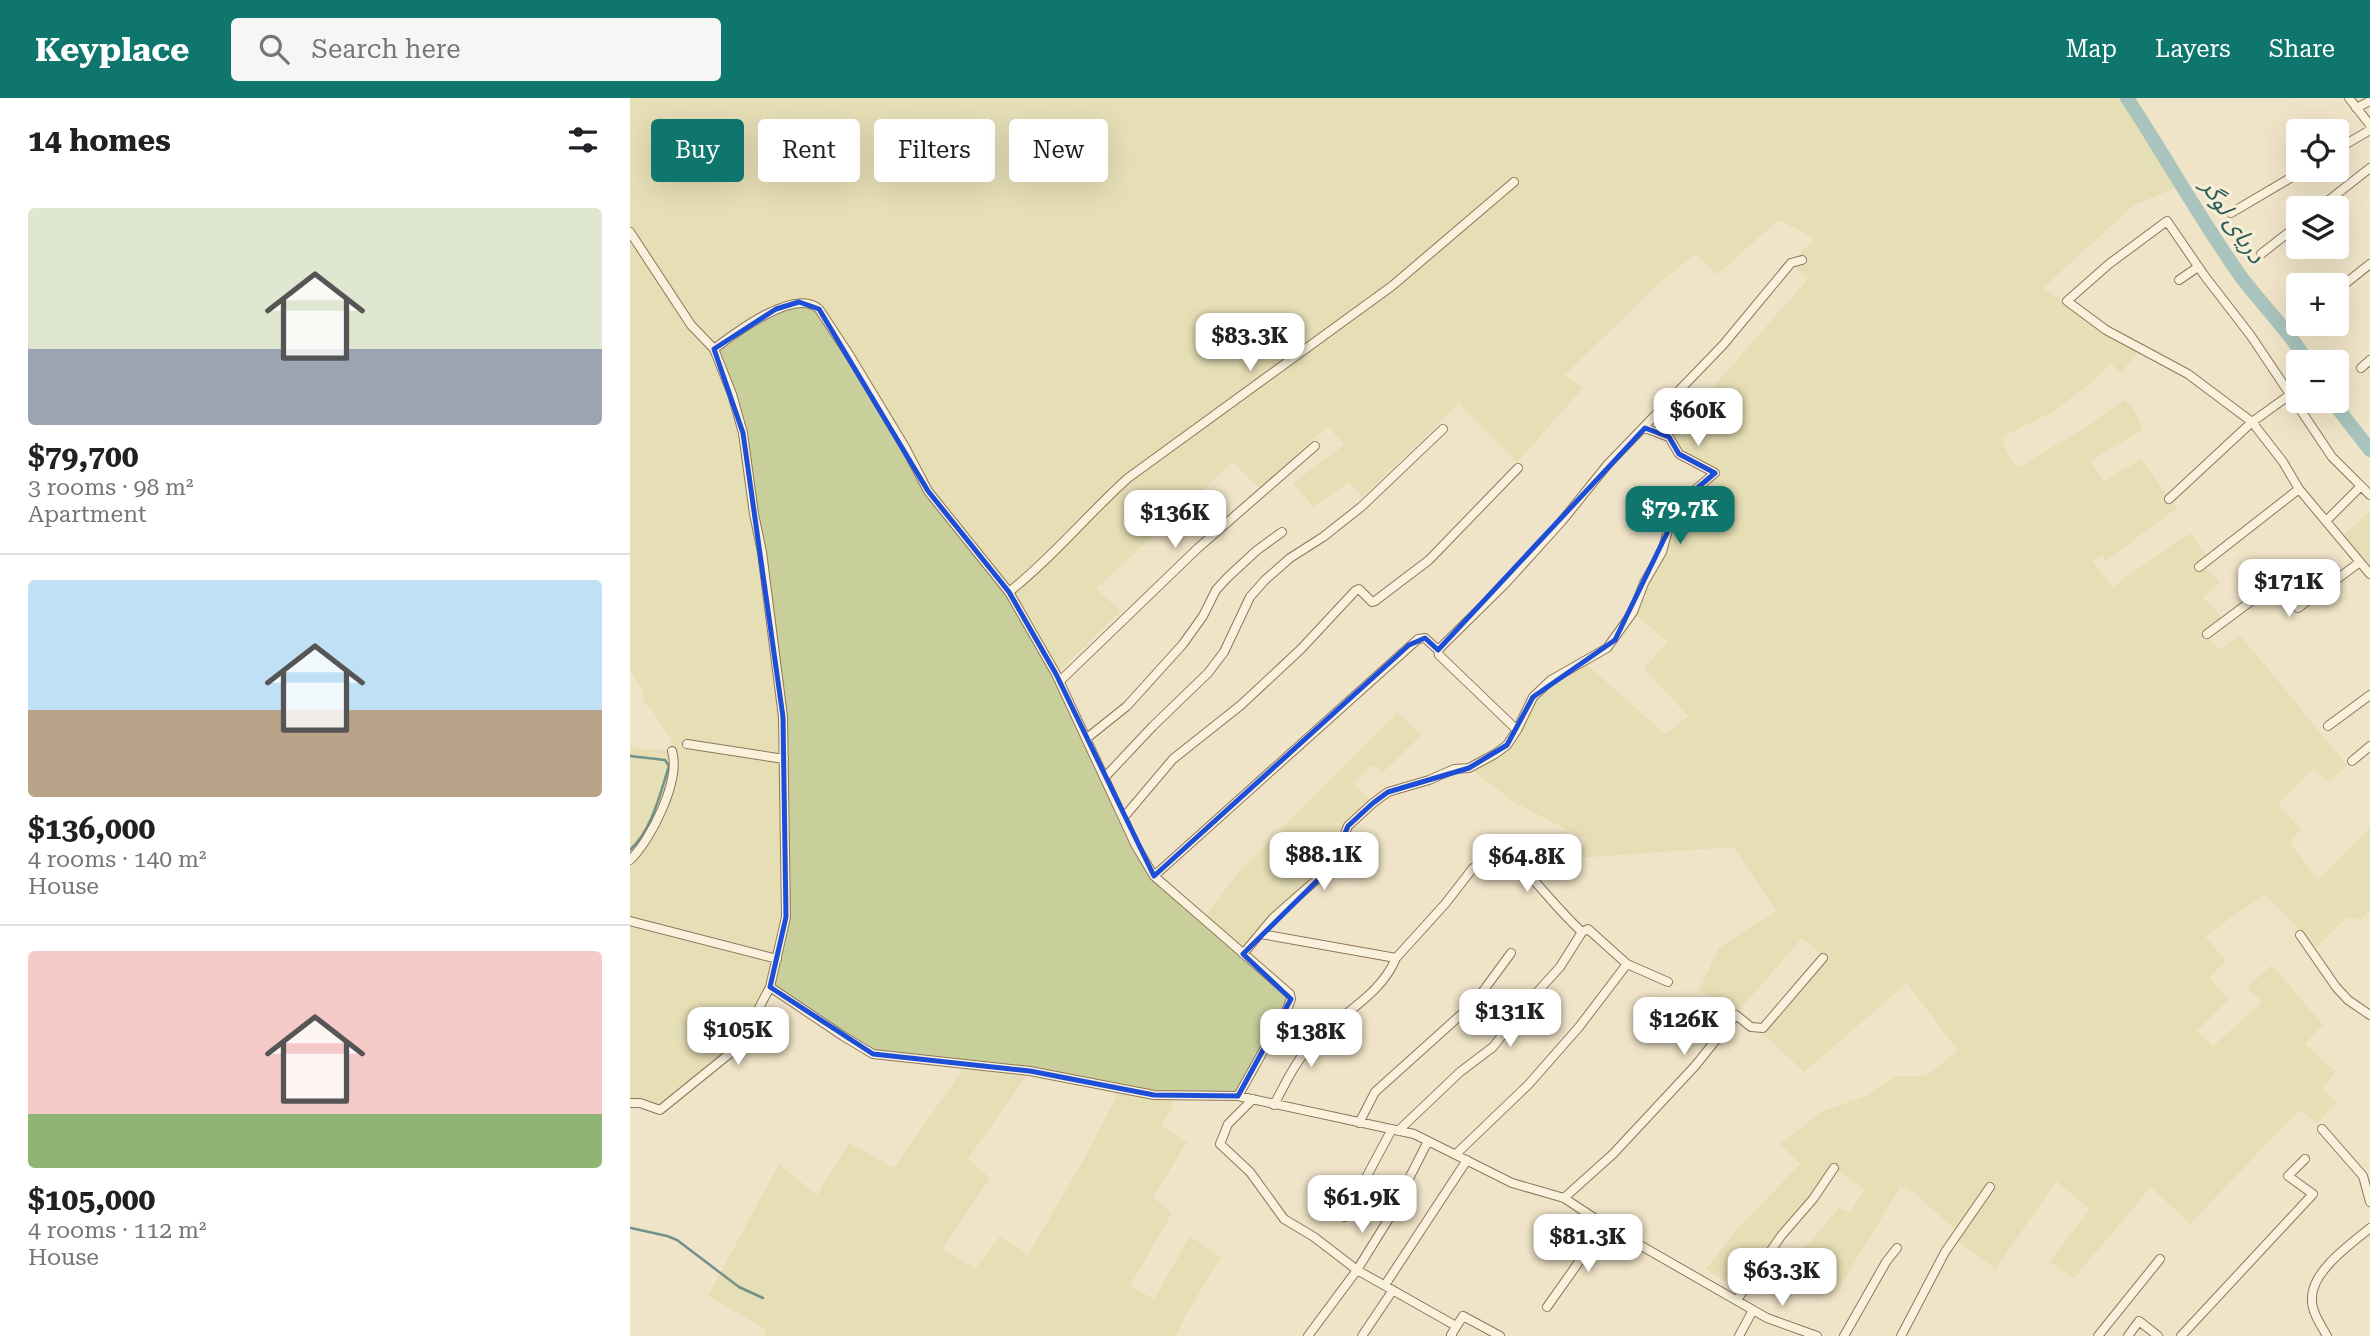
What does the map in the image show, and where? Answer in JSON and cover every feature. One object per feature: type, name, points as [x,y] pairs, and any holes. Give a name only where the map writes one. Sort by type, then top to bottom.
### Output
[{"type":"street","points":[[2348,98],[2370,127],[2349,141]]},
{"type":"street","points":[[2357,108],[2370,101]]},
{"type":"street","points":[[2334,196],[2370,168]]},
{"type":"street","points":[[2231,213],[2286,181]]},
{"type":"street","points":[[1009,592],[1042,565],[1101,502],[1128,478],[1392,286],[1514,182]]},
{"type":"street","points":[[2286,387],[2167,221],[2109,264],[2067,301],[2106,330],[2188,374],[2252,422],[2283,462],[2299,489],[2370,574]]},
{"type":"street","points":[[630,232],[691,325],[714,349],[732,394],[743,433],[762,552],[783,717],[786,917],[770,987],[739,1046],[660,1110],[640,1103],[630,1103]]},
{"type":"street","points":[[2261,254],[2286,234]]},
{"type":"street","points":[[1438,650],[1504,585],[1562,521],[1608,464],[1723,345],[1791,263],[1802,260]]},
{"type":"street","points":[[2349,281],[2370,264]]},
{"type":"street","points":[[2179,280],[2198,267]]},
{"type":"street","points":[[714,349],[776,309],[799,302],[812,303],[850,356],[929,491],[1009,592],[1060,681],[1136,846],[1154,876],[1290,994],[1291,999],[1238,1096]]},
{"type":"street","points":[[2361,368],[2370,360]]},
{"type":"street","points":[[2169,499],[2252,422],[2286,398]]},
{"type":"street","points":[[2303,413],[2332,457],[2370,495]]},
{"type":"street","points":[[1243,954],[1273,918],[1331,867],[1348,827],[1373,803],[1388,792],[1429,780],[1454,769],[1469,768],[1501,750],[1517,730],[1533,697],[1551,680],[1597,656],[1615,640],[1633,612],[1644,583],[1662,552],[1670,523],[1683,500],[1715,473],[1679,454],[1669,438],[1645,428]]},
{"type":"street","points":[[1105,777],[1208,673],[1224,652],[1250,597],[1265,580],[1290,558],[1361,508],[1443,429]]},
{"type":"street","points":[[1060,681],[1198,548],[1315,446]]},
{"type":"street","points":[[1124,817],[1173,759],[1241,705],[1301,649],[1355,591],[1359,589],[1372,602],[1375,601],[1429,561],[1517,468]]},
{"type":"street","points":[[2326,521],[2360,487]]},
{"type":"street","points":[[2199,567],[2299,489]]},
{"type":"street","points":[[1087,738],[1127,706],[1183,644],[1203,616],[1216,590],[1227,578],[1282,531]]},
{"type":"street","points":[[2207,634],[2278,581],[2298,608],[2360,562]]},
{"type":"street","points":[[1154,876],[1409,645],[1425,638],[1438,650],[1439,655],[1517,730]]},
{"type":"street","points":[[2328,726],[2370,695]]},
{"type":"street","points":[[687,744],[784,759]]},
{"type":"street","points":[[2352,761],[2370,746]]},
{"type":"street","points":[[630,860],[646,843],[668,791],[674,767],[672,751]]},
{"type":"street","points":[[1274,1105],[1296,1065],[1313,1042],[1347,1016],[1386,978],[1396,958],[1445,904],[1467,873],[1478,866],[1519,864],[1552,898],[1555,907],[1582,932]]},
{"type":"street","points":[[630,920],[777,959]]},
{"type":"street","points":[[1346,1217],[1395,1130],[1460,1072],[1493,1047],[1559,967],[1582,932],[1588,929],[1627,964],[1668,982]]},
{"type":"street","points":[[1261,934],[1396,958]]},
{"type":"street","points":[[2300,935],[2336,987],[2348,1000],[2369,1012]]},
{"type":"street","points":[[1359,1123],[1375,1092],[1475,1002],[1511,953]]},
{"type":"street","points":[[1564,1198],[1613,1154],[1695,1066],[1736,1016],[1751,1027],[1763,1028],[1823,958]]},
{"type":"street","points":[[1456,1154],[1528,1085],[1579,1027],[1627,964]]},
{"type":"street","points":[[770,987],[843,1037],[873,1054],[1030,1071],[1154,1095],[1238,1096],[1414,1134],[1526,1189],[1564,1198],[1605,1225],[1767,1318],[1817,1336]]},
{"type":"street","points":[[1253,1100],[1228,1124],[1220,1144],[1251,1172],[1284,1219],[1314,1237],[1357,1270],[1456,1326]]},
{"type":"street","points":[[2322,1129],[2363,1176],[2370,1202]]},
{"type":"street","points":[[1308,1336],[1357,1270],[1388,1220],[1428,1141]]},
{"type":"street","points":[[2181,1336],[2313,1194],[2288,1176],[2305,1159]]},
{"type":"street","points":[[1362,1336],[1467,1160]]},
{"type":"street","points":[[1737,1300],[1781,1236],[1814,1199],[1834,1168]]},
{"type":"street","points":[[1901,1336],[1945,1252],[1990,1187]]},
{"type":"street","points":[[1547,1307],[1605,1225]]},
{"type":"street","points":[[2327,1336],[2317,1319],[2311,1300],[2314,1287],[2332,1261],[2370,1228]]},
{"type":"street","points":[[1844,1336],[1886,1262],[1897,1248]]},
{"type":"street","points":[[2098,1336],[2160,1259]]},
{"type":"street","points":[[1740,1336],[1753,1310]]},
{"type":"street","points":[[1452,1336],[1463,1316],[1500,1336]]},
{"type":"street","points":[[2128,1336],[2139,1321],[2158,1336]]},
{"type":"highlighted area","points":[[799,302],[819,309],[928,491],[1009,592],[1056,674],[1154,876],[1409,645],[1425,638],[1438,650],[1645,428],[1669,437],[1679,454],[1715,473],[1683,500],[1615,640],[1533,697],[1507,745],[1469,768],[1388,792],[1373,803],[1348,826],[1331,867],[1243,954],[1291,999],[1238,1096],[1154,1095],[1030,1071],[873,1054],[770,987],[786,917],[783,717],[743,433],[714,349],[776,309]]},
{"type":"shaded area","points":[[630,98],[2127,98],[2181,186],[2134,205],[2043,288],[2141,348],[2121,373],[2110,363],[2095,380],[2051,413],[2001,437],[2007,454],[2018,468],[2083,429],[2124,400],[2131,404],[2143,429],[2090,461],[2104,481],[2141,459],[2177,508],[2106,561],[2102,555],[2093,561],[2112,587],[2190,533],[2209,558],[2202,563],[2220,582],[2203,597],[2223,619],[2205,635],[2220,650],[2240,635],[2347,765],[2328,783],[2314,768],[2278,805],[2301,829],[2290,843],[2318,880],[2370,828],[2370,910],[2361,920],[2347,917],[2316,948],[2265,894],[2205,936],[2226,961],[2209,978],[2229,999],[2197,1031],[2213,1046],[2262,1002],[2247,987],[2272,965],[2323,1025],[2305,1044],[2336,1072],[2322,1088],[2337,1102],[2317,1123],[2299,1110],[2190,1224],[2151,1187],[2074,1278],[2049,1262],[2090,1209],[2056,1181],[1996,1269],[1958,1242],[1956,1230],[1913,1192],[1901,1186],[1840,1286],[1822,1275],[1827,1265],[1820,1261],[1816,1268],[1798,1256],[1839,1208],[1849,1213],[1865,1190],[1832,1167],[1742,1291],[1706,1269],[1738,1228],[1800,1164],[1780,1144],[1821,1112],[1868,1095],[1896,1076],[1925,1076],[1958,1051],[1907,983],[1804,1072],[1762,1033],[1821,954],[1802,938],[1738,1012],[1699,990],[1719,948],[1776,911],[1733,847],[1578,858],[1586,839],[1517,804],[1469,768],[1507,745],[1533,697],[1583,661],[1665,734],[1688,716],[1644,668],[1668,642],[1633,612],[1683,500],[1715,473],[1679,454],[1669,437],[1808,279],[1791,263],[1815,238],[1778,220],[1717,275],[1696,254],[1659,283],[1565,375],[1583,388],[1517,462],[1459,404],[1362,497],[1349,482],[1314,507],[1293,483],[1344,445],[1328,426],[1259,488],[1233,462],[1096,589],[1121,611],[1056,674],[743,433],[779,678],[786,917],[770,987],[744,1037],[660,1110],[630,1103],[630,746],[639,749],[672,750],[671,740],[644,702],[642,691],[630,668]]},
{"type":"shaded area","points":[[2370,511],[2370,574],[2340,539]]},
{"type":"shaded area","points":[[1397,712],[1422,735],[1382,773],[1373,765],[1353,783],[1373,803],[1348,826],[1331,867],[1273,918],[1243,954],[1203,920],[1236,875]]},
{"type":"shaded area","points":[[967,1063],[1030,1071],[968,1159],[990,1178],[942,1250],[976,1268],[1000,1236],[1028,1255],[1088,1152],[1120,1089],[1174,1096],[1171,1110],[1161,1126],[1187,1142],[1153,1197],[1172,1213],[1130,1286],[1154,1299],[1190,1236],[1221,1257],[1176,1336],[763,1336],[767,1330],[708,1296],[779,1164],[817,1195],[849,1143],[894,1168]]},
{"type":"green space","points":[[799,302],[819,309],[928,491],[1009,592],[1154,876],[1291,999],[1238,1096],[1174,1096],[1030,1071],[873,1054],[770,987],[786,917],[783,717],[743,433],[714,349],[776,309]]},
{"type":"waterway","name":"دریای لوگر","points":[[2127,98],[2239,274],[2300,350]]},
{"type":"waterway","name":"دریای لوگر","points":[[2341,413],[2370,450]]},
{"type":"waterway","points":[[630,756],[665,760],[669,766],[650,822],[630,850]]},
{"type":"waterway","points":[[631,1228],[677,1240],[739,1287],[763,1298]]}]
